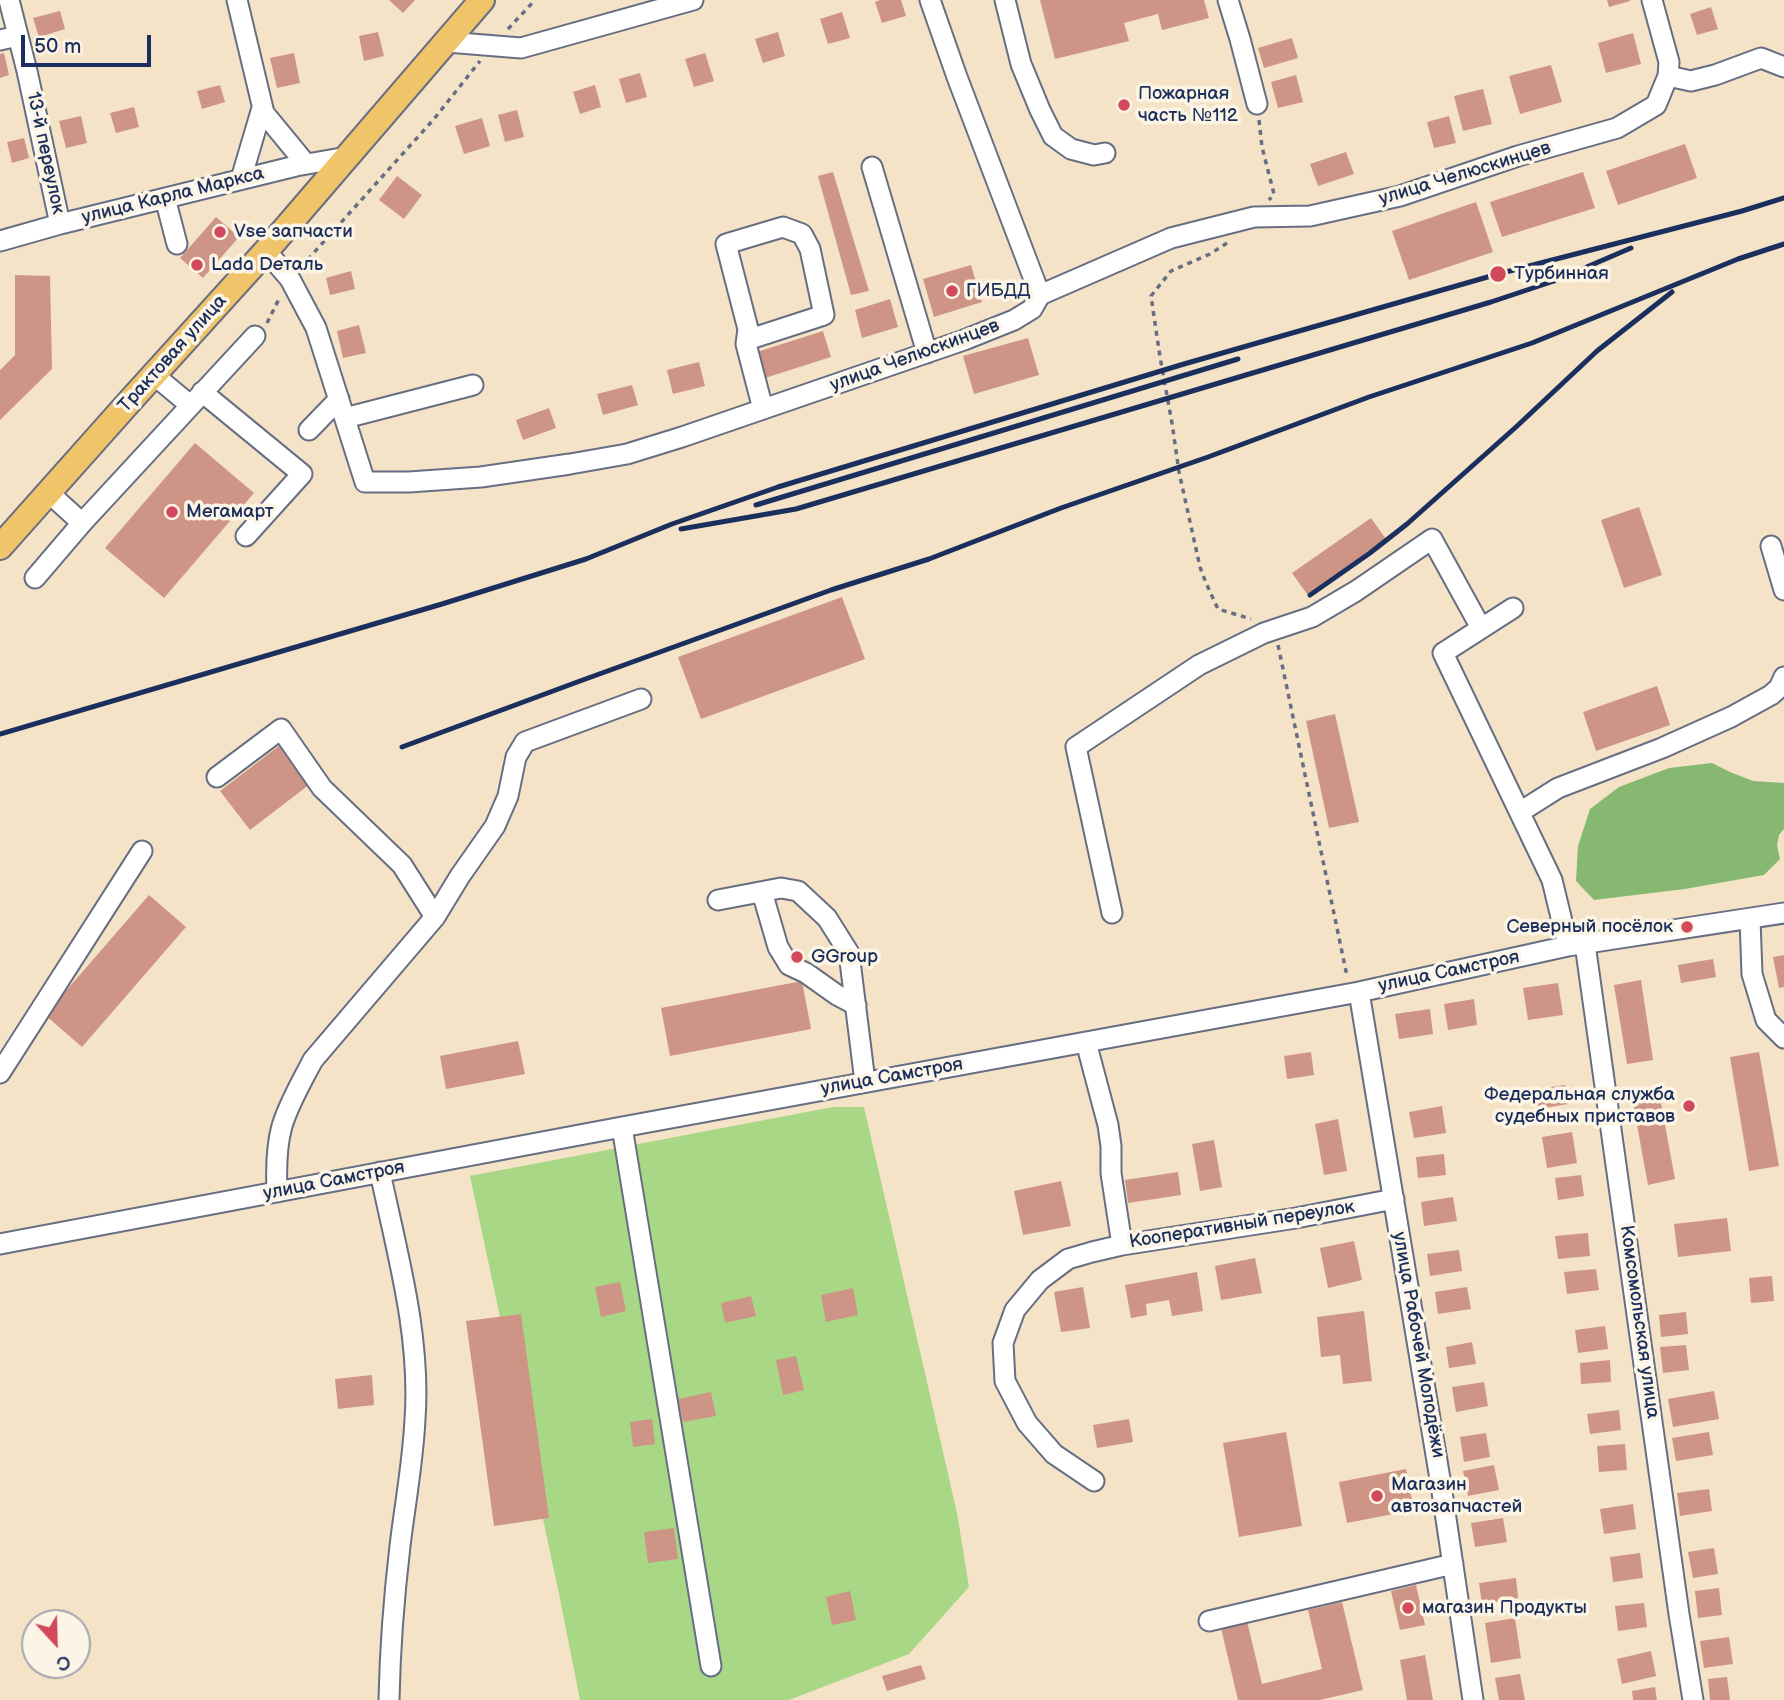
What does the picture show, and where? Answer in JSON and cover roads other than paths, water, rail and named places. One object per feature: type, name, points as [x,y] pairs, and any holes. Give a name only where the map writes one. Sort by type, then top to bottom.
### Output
[{"type":"main road","name":"Трактовая улица","points":[[0,547],[266,251],[482,0]]},
{"type":"street","name":"13-й переулок","points":[[9,0],[9,38],[60,224]]},
{"type":"street","points":[[237,0],[264,113],[306,164]]},
{"type":"street","points":[[447,42],[522,48],[693,0]]},
{"type":"street","points":[[930,0],[1040,295]]},
{"type":"street","points":[[1005,0],[1021,64],[1053,136],[1071,149],[1094,155],[1105,153]]},
{"type":"street","points":[[1228,0],[1257,104]]},
{"type":"street","points":[[1652,0],[1669,62],[1668,76],[1691,81],[1761,58],[1784,67]]},
{"type":"street","name":"улица Челюскинцев","points":[[345,418],[365,482],[481,477],[627,454],[927,353],[1013,320],[1032,309],[1040,295],[1171,237],[1254,217],[1310,216],[1400,196],[1518,156],[1617,128],[1656,104],[1668,76]]},
{"type":"street","points":[[242,179],[262,108]]},
{"type":"street","name":"улица Карла Маркса","points":[[0,241],[242,179],[347,157]]},
{"type":"street","points":[[872,167],[927,353]]},
{"type":"street","points":[[165,198],[177,244]]},
{"type":"street","points":[[747,340],[824,315],[810,249],[802,233],[783,227],[726,244],[748,329],[746,344],[763,409]]},
{"type":"street","points":[[266,251],[290,279],[316,328],[345,418],[473,385]]},
{"type":"street","points":[[35,578],[82,523],[260,331]]},
{"type":"street","points":[[154,375],[196,399],[302,474],[246,536]]},
{"type":"street","points":[[309,430],[339,399]]},
{"type":"street","points":[[49,493],[82,523]]},
{"type":"street","points":[[1112,913],[1076,747],[1199,665],[1273,629],[1312,617],[1356,592],[1432,539],[1481,628],[1513,608]]},
{"type":"street","points":[[1771,546],[1784,590]]},
{"type":"street","name":"Комсомольская улица","points":[[1481,628],[1443,653],[1552,880],[1576,945],[1693,1700]]},
{"type":"street","points":[[1520,812],[1558,788],[1662,748],[1731,717],[1781,688]]},
{"type":"street","points":[[276,1192],[276,1160],[283,1125],[313,1060],[435,917],[495,826],[508,796],[516,757],[525,742],[640,699]]},
{"type":"street","points":[[217,777],[281,729],[322,788],[402,865],[435,917]]},
{"type":"street","points":[[0,1073],[142,851]]},
{"type":"street","points":[[718,900],[781,888],[798,891],[827,918],[849,953],[865,1082]]},
{"type":"street","points":[[762,892],[778,947],[789,965],[856,1005]]},
{"type":"street","name":"улица Самстроя","points":[[0,1244],[1086,1042],[1576,945],[1784,913]]},
{"type":"street","points":[[1750,919],[1752,974],[1766,1020],[1784,1038]]},
{"type":"street","name":"улица Рабочей Молодёжи","points":[[1354,987],[1394,1199],[1473,1700]]},
{"type":"street","points":[[1086,1042],[1108,1125],[1111,1173],[1122,1245]]},
{"type":"street","points":[[622,1127],[711,1666]]},
{"type":"street","points":[[380,1172],[414,1350],[415,1418],[398,1563],[390,1650],[389,1700]]},
{"type":"street","name":"Кооперативный переулок","points":[[1094,1481],[1054,1454],[1027,1423],[1005,1381],[1003,1343],[1015,1310],[1040,1280],[1068,1259],[1122,1245],[1296,1218],[1394,1199]]},
{"type":"street","points":[[1209,1621],[1453,1564]]},
{"type":"railway","points":[[0,734],[442,604],[586,559],[672,524],[778,487],[1184,364],[1498,274],[1784,198]]},
{"type":"railway","points":[[402,747],[831,590],[929,559],[1061,508],[1369,397],[1532,343],[1738,259],[1784,244]]},
{"type":"railway","points":[[681,529],[796,509],[1491,302],[1554,281],[1631,248]]},
{"type":"railway","points":[[1310,595],[1407,524],[1597,351],[1672,292]]},
{"type":"railway","points":[[756,505],[1238,359]]},
{"type":"place","name":"Пожарная часть №112","points":[[1124,105]]},
{"type":"place","name":"Vse запчасти","points":[[220,232]]},
{"type":"place","name":"Lada Dеталь","points":[[197,265]]},
{"type":"place","name":"Турбинная","points":[[1498,274]]},
{"type":"place","name":"ГИБДД","points":[[952,291]]},
{"type":"place","name":"Мегамарт","points":[[172,512]]},
{"type":"place","name":"Северный посёлок","points":[[1687,927]]},
{"type":"place","name":"GGroup","points":[[797,957]]},
{"type":"place","name":"Федеральная служба судебных приставов","points":[[1689,1106]]},
{"type":"place","name":"Магазин автозапчастей","points":[[1377,1496]]},
{"type":"place","name":"магазин Продукты","points":[[1408,1608]]}]
